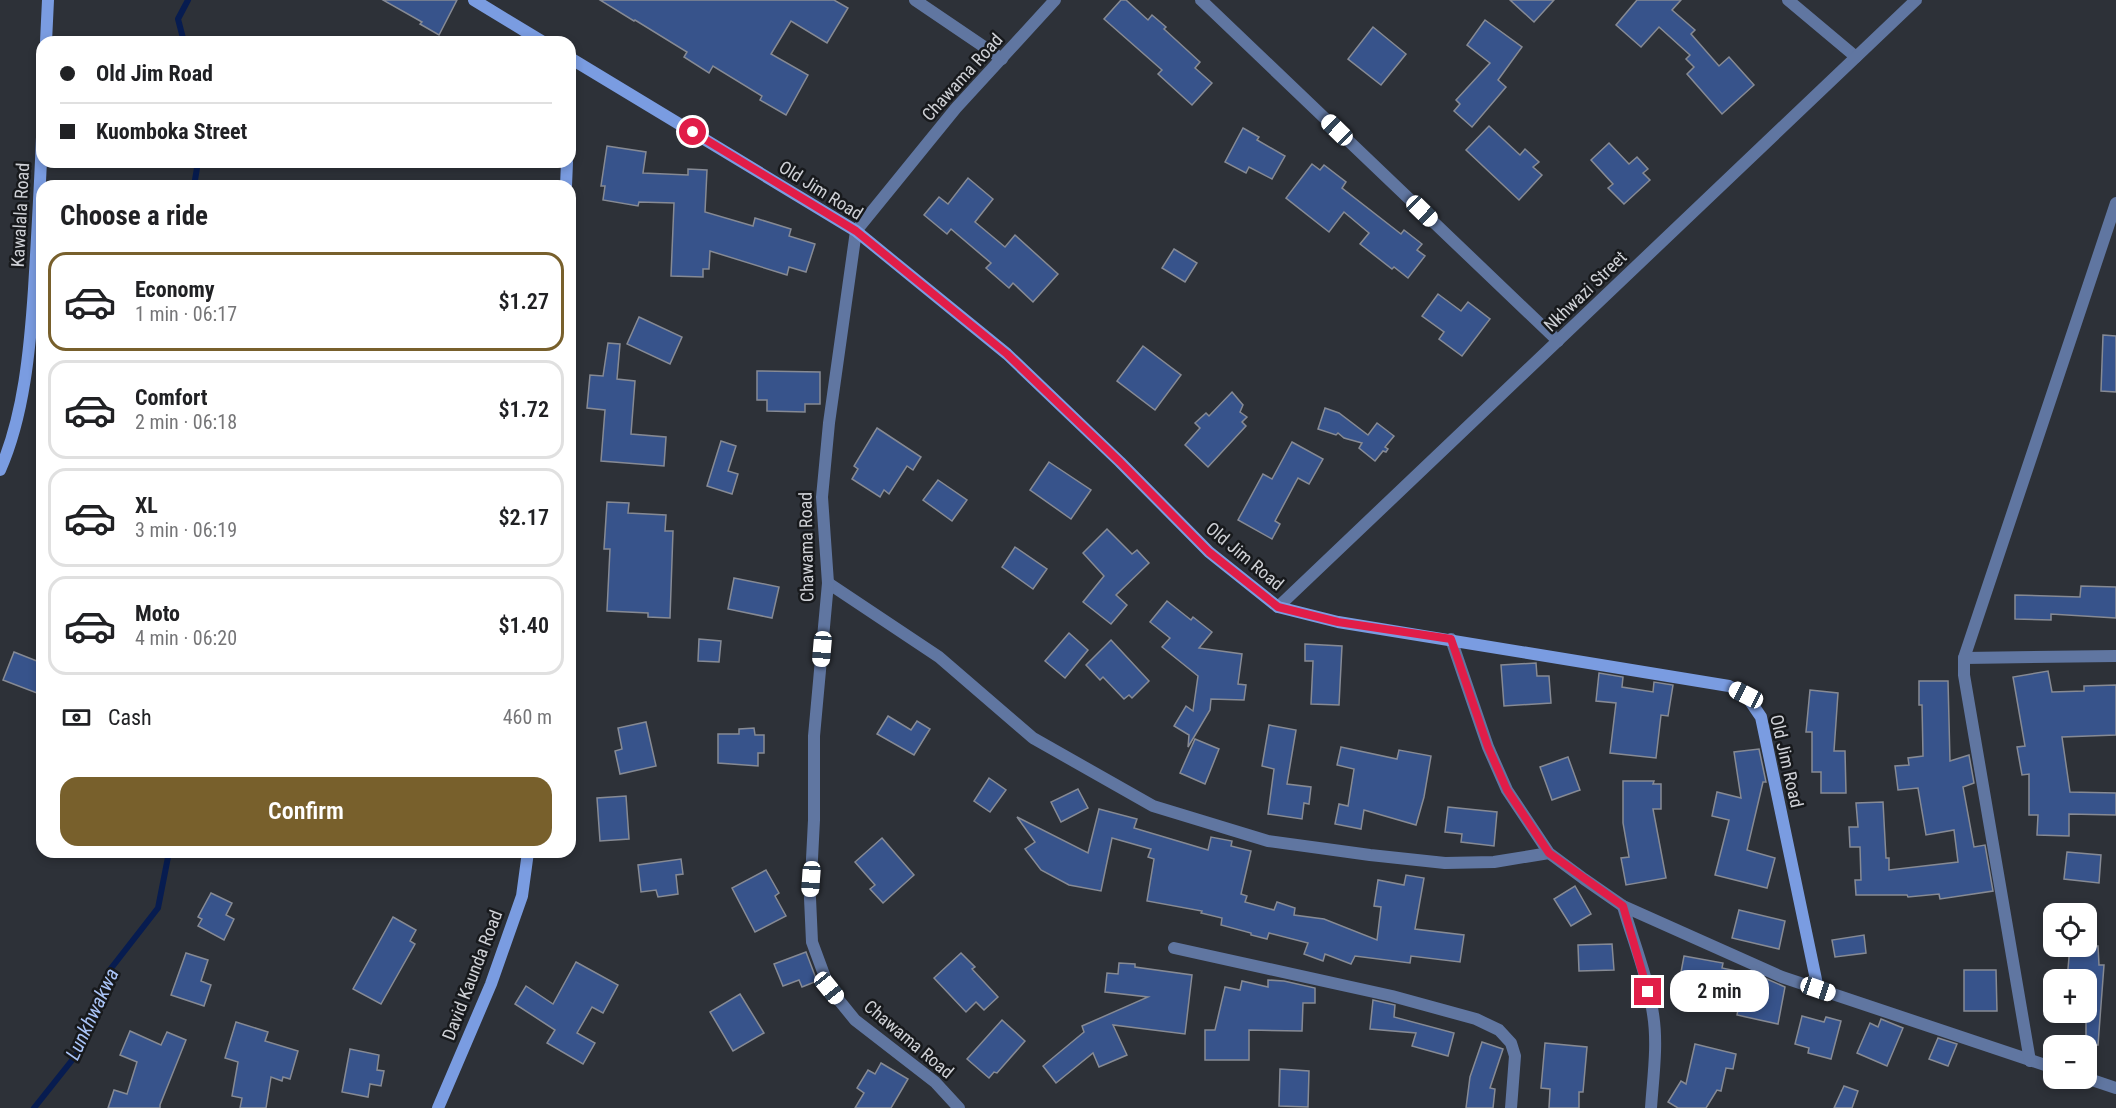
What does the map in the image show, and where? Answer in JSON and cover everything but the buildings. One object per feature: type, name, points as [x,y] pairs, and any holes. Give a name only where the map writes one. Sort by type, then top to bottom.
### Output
[{"type":"street","points":[[46,36],[48,0]]},
{"type":"street","points":[[474,0],[533,36]]},
{"type":"street","points":[[915,0],[928,3],[1002,59]]},
{"type":"street","name":"Chawama Road","points":[[959,1108],[935,1082],[855,1020],[829,988],[813,942],[810,898],[814,820],[814,736],[828,584],[822,497],[829,423],[856,231],[956,108],[1055,0]]},
{"type":"street","points":[[1201,0],[1558,341]]},
{"type":"street","points":[[1788,0],[1856,57]]},
{"type":"street","name":"Nkhwazi Street","points":[[1278,607],[1916,0]]},
{"type":"street","name":"Old Jim Road","points":[[576,62],[856,231],[1007,354],[1120,462],[1209,552],[1278,607],[1338,622],[1729,686],[1746,695],[1761,717],[1818,989]]},
{"type":"street","points":[[2030,1061],[1964,675],[1964,658],[2116,203]]},
{"type":"street","name":"Kawalala Road","points":[[0,470],[8,452],[29,362],[36,252]]},
{"type":"street","points":[[828,584],[939,657],[1033,738],[1153,806],[1268,841],[1391,857],[1445,863],[1494,862],[1549,853]]},
{"type":"street","points":[[1451,639],[1488,747],[1502,779],[1517,806],[1549,853],[1623,906],[1782,977],[2043,1065]]},
{"type":"street","points":[[1964,658],[2116,656]]},
{"type":"street","name":"David Kaunda Road","points":[[438,1108],[491,984],[522,896],[527,858]]},
{"type":"street","points":[[1623,906],[1654,1015],[1651,1108]]},
{"type":"street","points":[[1174,948],[1392,996],[1476,1018],[1499,1030],[1511,1043],[1515,1056],[1511,1108]]},
{"type":"street","points":[[2097,1082],[2116,1088]]},
{"type":"waterway","name":"Lunkhwakwa","points":[[182,36],[178,19],[188,0]]},
{"type":"waterway","name":"Lunkhwakwa","points":[[195,180],[197,168]]},
{"type":"waterway","name":"Lunkhwakwa","points":[[34,1108],[77,1054],[109,971],[158,908],[168,858]]},
{"type":"route","points":[[693,132],[856,231],[1007,354],[1120,462],[1209,552],[1278,607],[1338,622],[1451,639],[1488,747],[1507,790],[1549,853],[1623,906],[1648,992]]}]
